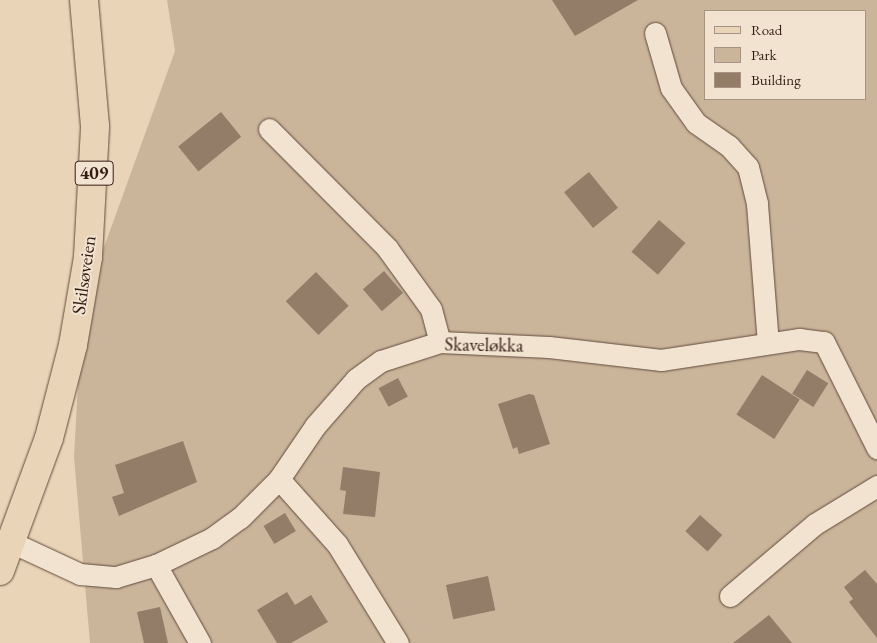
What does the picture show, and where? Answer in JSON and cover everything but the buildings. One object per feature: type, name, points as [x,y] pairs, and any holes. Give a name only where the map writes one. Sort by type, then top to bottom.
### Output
[{"type":"main road","name":"Skilsøveien","points":[[0,571],[52,428],[73,346],[88,257],[95,126],[84,0]]},
{"type":"street","points":[[655,34],[671,88],[696,123],[729,146],[748,167],[757,204],[768,343]]},
{"type":"street","points":[[269,128],[387,248],[431,309],[440,342]]},
{"type":"street","name":"Skaveløkka","points":[[11,542],[80,574],[116,577],[156,565],[212,538],[240,518],[279,479],[315,426],[356,378],[381,362],[440,342],[549,347],[661,360],[799,339],[824,342],[877,448]]},
{"type":"street","points":[[279,479],[337,544],[398,643]]},
{"type":"street","points":[[730,596],[815,524],[877,486]]},
{"type":"street","points":[[156,565],[200,643]]},
{"type":"green space","points":[[167,0],[877,0],[877,643],[90,643],[74,457],[82,308],[175,51]]}]
